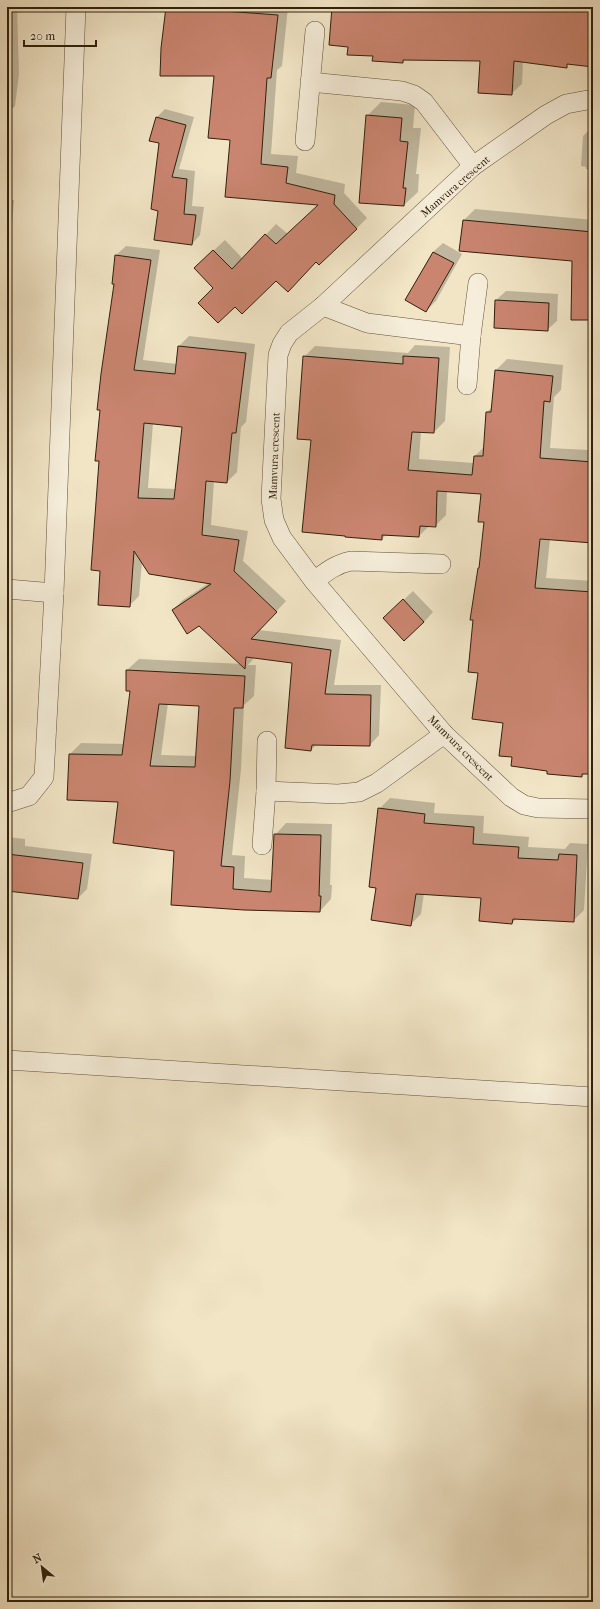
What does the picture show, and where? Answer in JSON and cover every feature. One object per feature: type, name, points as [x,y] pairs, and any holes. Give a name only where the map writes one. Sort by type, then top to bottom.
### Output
[{"type":"street","points":[[7,803],[29,796],[44,778],[54,593],[76,7]]},
{"type":"street","points":[[305,141],[315,31]]},
{"type":"street","points":[[310,82],[402,91],[414,96],[424,102],[473,166]]},
{"type":"street","name":"Mamvura crescent","points":[[593,99],[566,104],[546,115],[473,166],[323,306],[288,333],[278,356],[271,498],[274,520],[282,538],[314,581],[444,734],[511,798],[524,805],[538,808],[593,809]]},
{"type":"street","points":[[467,385],[471,336],[478,283]]},
{"type":"street","points":[[323,306],[367,323],[471,336]]},
{"type":"street","points":[[314,581],[331,568],[351,561],[441,564]]},
{"type":"street","points":[[7,589],[54,593]]},
{"type":"street","points":[[266,791],[338,794],[359,792],[377,783],[444,734]]},
{"type":"street","points":[[262,845],[266,791],[267,741]]},
{"type":"street","points":[[7,1060],[593,1097]]},
{"type":"building","points":[[166,7],[196,7],[196,9],[278,15],[271,78],[267,78],[261,164],[288,167],[286,183],[335,195],[334,204],[357,229],[319,265],[316,262],[288,292],[276,281],[242,314],[235,307],[218,323],[198,303],[213,288],[194,268],[213,250],[232,269],[265,234],[276,244],[318,205],[225,197],[230,140],[208,138],[214,76],[160,76],[161,48]]},
{"type":"building","points":[[332,7],[387,7],[429,10],[429,7],[593,7],[593,67],[567,64],[567,68],[514,61],[512,95],[478,93],[480,61],[403,60],[403,63],[372,61],[373,56],[347,55],[348,47],[329,45]]},
{"type":"building","points":[[366,115],[402,118],[400,141],[408,142],[403,188],[406,188],[404,206],[359,203]]},
{"type":"building","points":[[156,117],[186,125],[172,177],[187,179],[184,214],[196,215],[192,245],[154,240],[158,211],[151,209],[159,143],[149,141]]},
{"type":"building","points":[[463,220],[593,232],[593,320],[571,320],[572,261],[459,251]]},
{"type":"building","points":[[433,252],[454,263],[426,312],[405,300]]},
{"type":"building","points":[[115,255],[151,260],[134,370],[175,374],[178,346],[246,353],[236,433],[232,433],[227,483],[206,481],[202,535],[239,540],[234,571],[277,612],[251,639],[331,650],[325,694],[371,695],[370,746],[312,745],[311,751],[285,748],[292,663],[246,657],[245,669],[199,626],[187,634],[172,610],[211,584],[149,574],[134,551],[130,607],[98,605],[100,571],[91,570],[99,461],[95,461],[100,410],[97,410],[114,284],[112,284]],"holes":[[[144,423],[182,427],[174,499],[138,498]]]},
{"type":"building","points":[[495,300],[549,303],[548,331],[494,328]]},
{"type":"building","points":[[303,356],[403,364],[403,356],[439,358],[434,433],[412,432],[408,470],[472,475],[474,456],[483,456],[486,412],[491,412],[495,370],[553,376],[550,402],[544,401],[540,458],[593,462],[593,543],[540,539],[535,588],[593,592],[593,774],[582,774],[582,777],[547,774],[547,771],[511,766],[512,757],[499,756],[503,723],[472,719],[478,673],[468,672],[473,620],[470,620],[479,568],[484,522],[478,522],[481,494],[437,491],[436,527],[420,526],[419,537],[382,535],[382,540],[302,532],[311,440],[297,439]]},
{"type":"building","points":[[403,599],[424,622],[404,641],[383,618]]},
{"type":"building","points":[[126,670],[245,676],[243,708],[234,708],[230,781],[221,866],[234,867],[233,889],[271,892],[274,834],[321,835],[319,896],[321,896],[320,912],[244,910],[171,905],[174,851],[113,843],[118,802],[67,800],[69,754],[122,755],[130,691],[126,691]],"holes":[[[159,704],[199,706],[195,767],[150,766]]]},
{"type":"building","points":[[378,808],[425,814],[424,823],[474,827],[473,844],[519,847],[518,858],[558,860],[559,854],[577,855],[574,922],[513,919],[512,924],[479,921],[481,898],[416,894],[411,926],[371,920],[376,888],[369,887]]},
{"type":"building","points":[[7,854],[83,863],[78,899],[7,891]]}]
